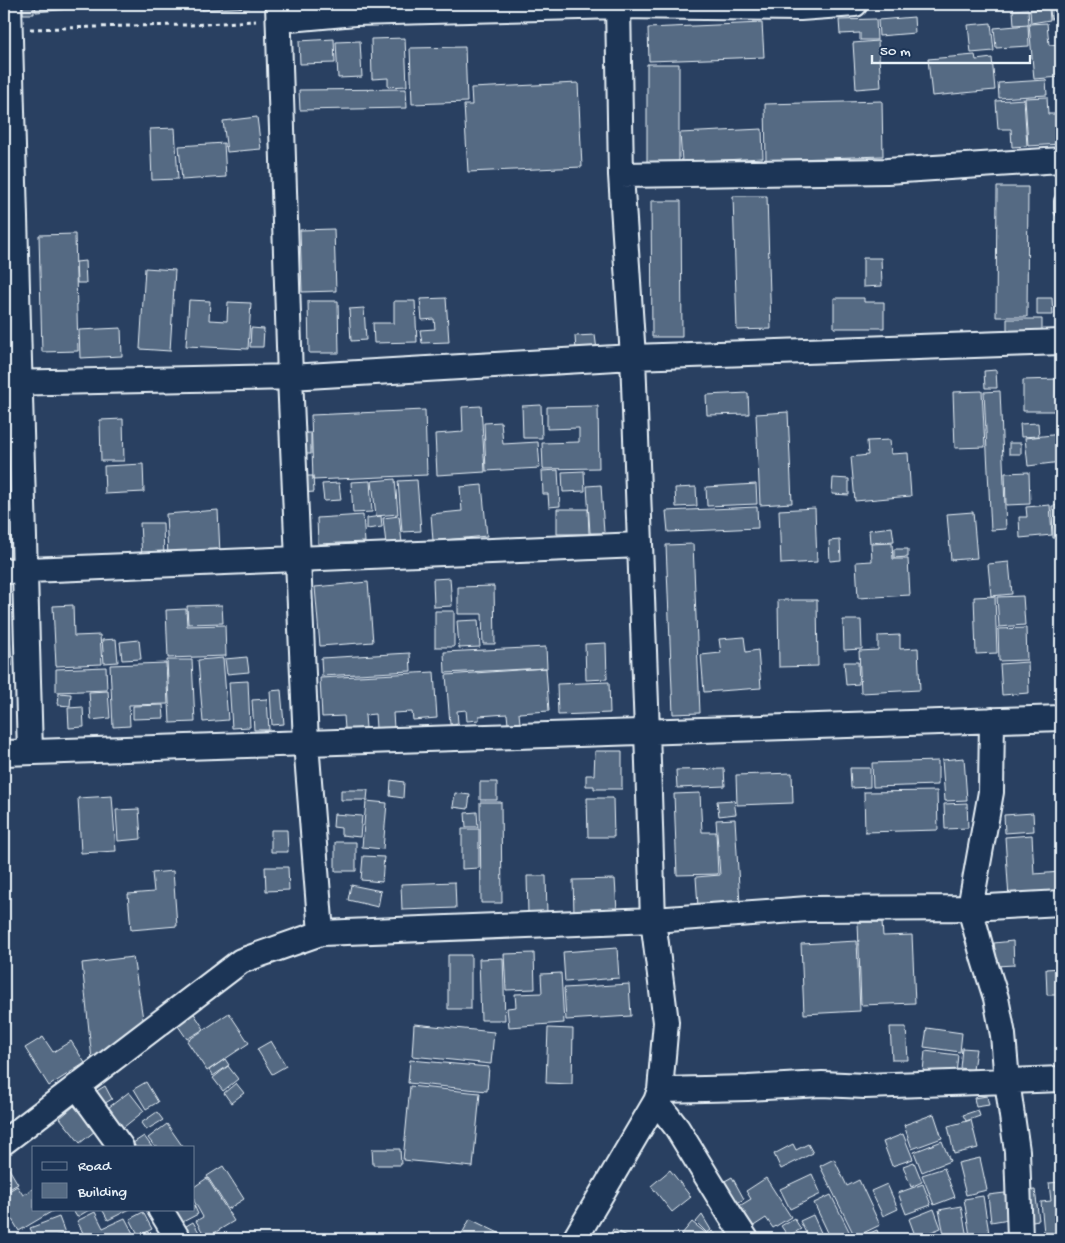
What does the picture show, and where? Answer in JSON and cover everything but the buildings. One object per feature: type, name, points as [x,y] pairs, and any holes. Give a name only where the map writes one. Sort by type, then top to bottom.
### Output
[{"type":"street","points":[[9,4],[7,30],[14,571],[30,752]]},
{"type":"street","points":[[321,933],[306,743],[290,377],[279,12],[355,13],[618,5],[800,8],[855,4]]},
{"type":"street","points":[[575,1239],[658,1096],[666,1022],[653,920],[633,357],[621,176],[618,5]]},
{"type":"street","points":[[621,176],[887,171],[1061,160]]},
{"type":"street","points":[[12,383],[290,377],[633,357],[1061,342]]},
{"type":"street","points":[[14,571],[640,545]]},
{"type":"street","points":[[4,753],[1061,718]]},
{"type":"street","points":[[992,720],[991,792],[970,908],[996,998],[1003,1035],[1007,1081],[1017,1151],[1020,1239]]},
{"type":"street","points":[[4,1142],[241,961],[321,933],[653,920],[808,909],[970,908],[1061,903]]},
{"type":"street","points":[[658,1096],[822,1084],[865,1086],[1061,1079]]},
{"type":"street","points":[[77,1086],[120,1146]]},
{"type":"street","points":[[658,1096],[746,1239]]},
{"type":"street","points":[[161,1210],[178,1239]]},
{"type":"lane","points":[[1061,201],[1061,210]]},
{"type":"path","points":[[7,30],[189,25],[279,12]]}]
